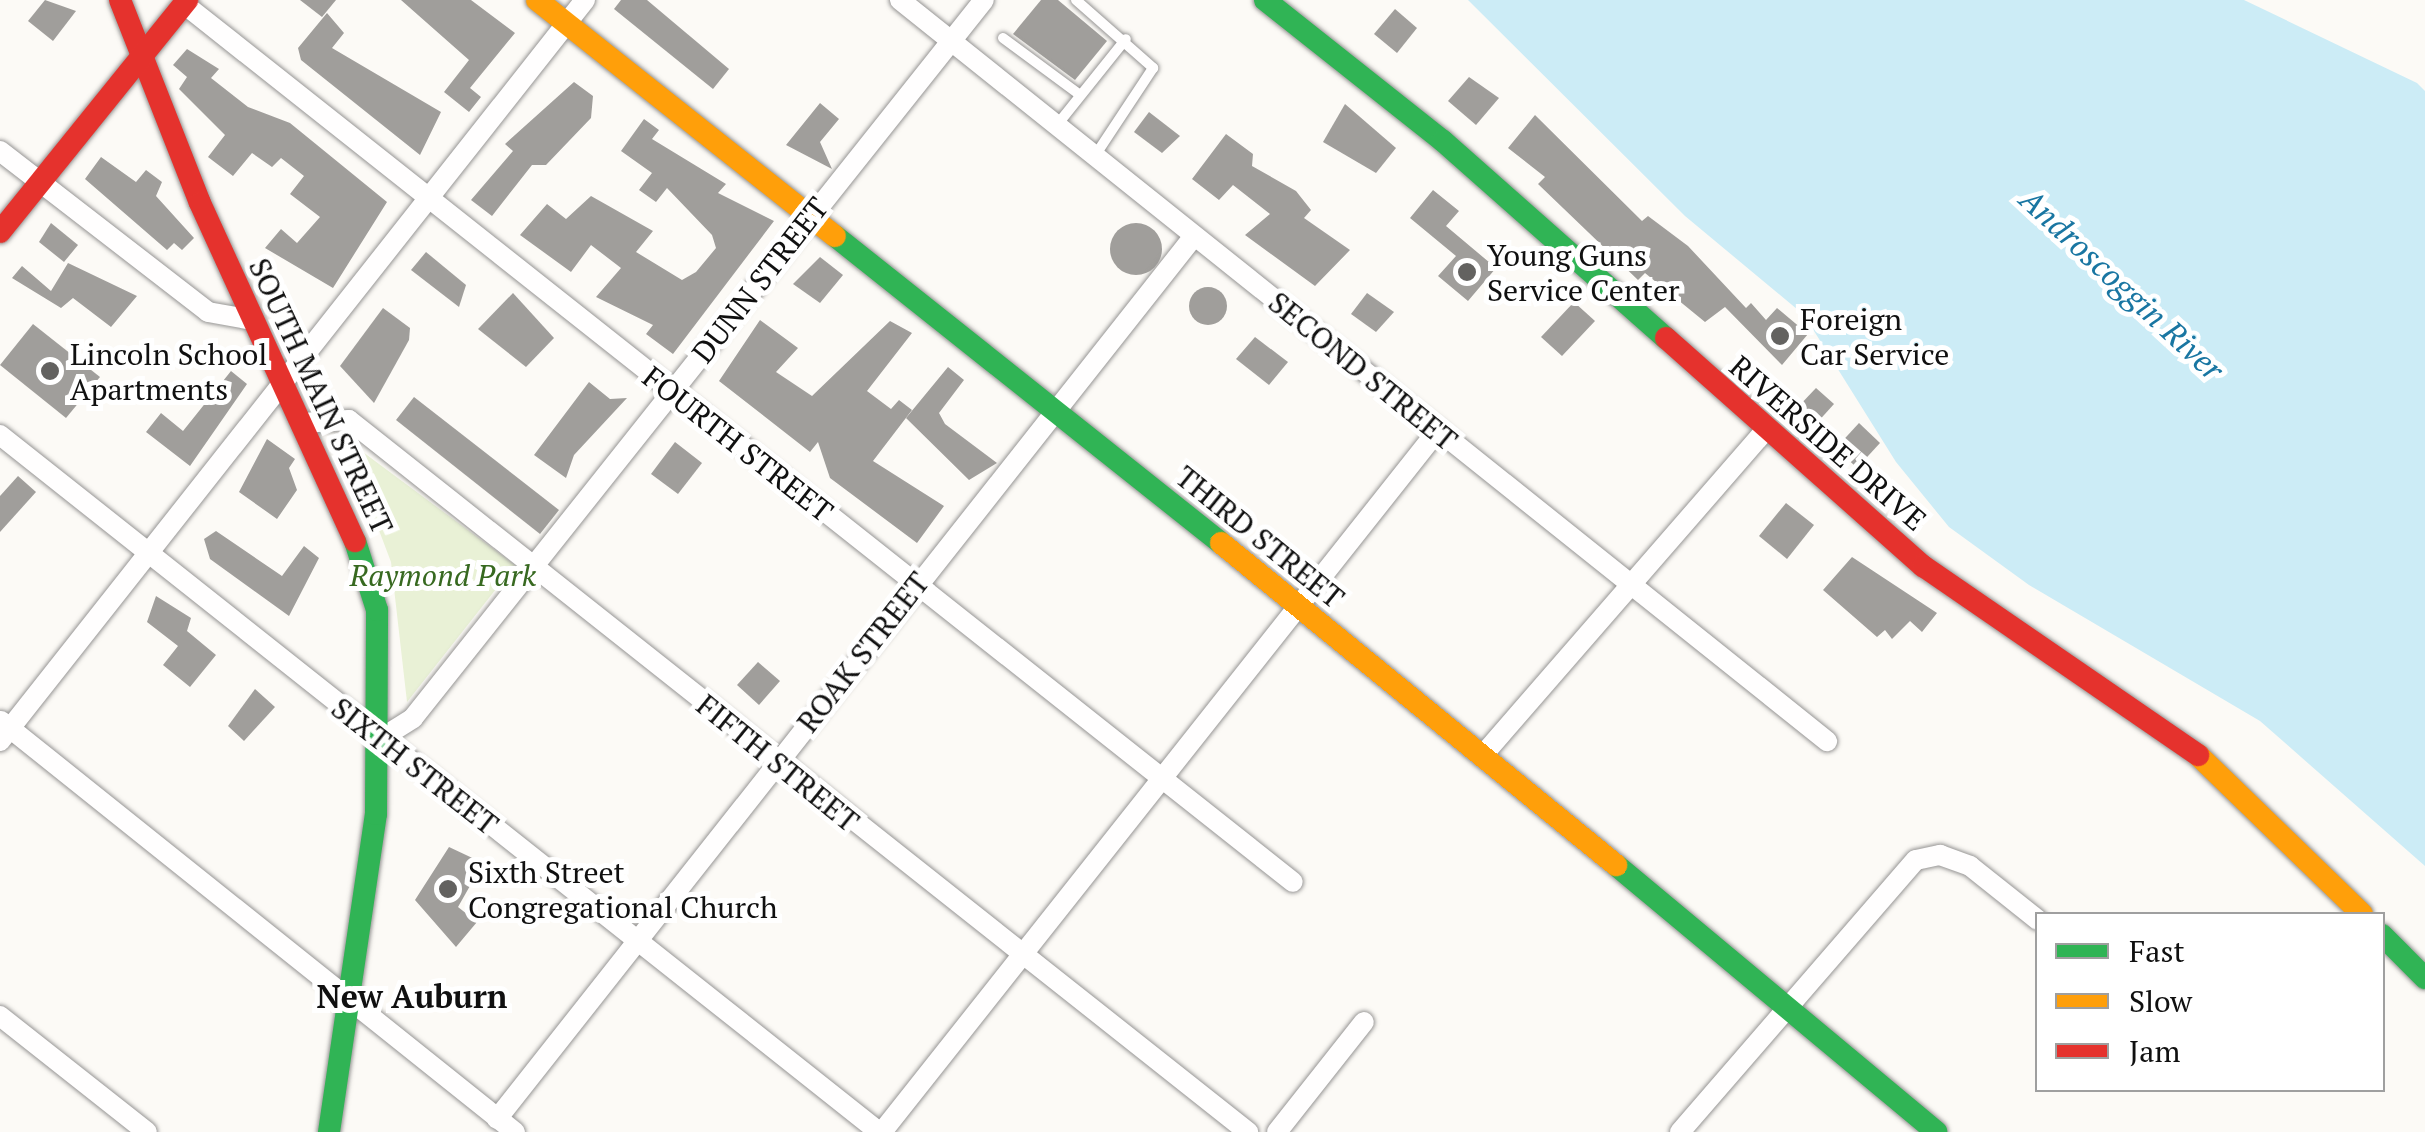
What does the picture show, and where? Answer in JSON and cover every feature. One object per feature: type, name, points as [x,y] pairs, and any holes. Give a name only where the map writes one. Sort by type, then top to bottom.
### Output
[{"type":"street","name":"SOUTH MAIN STREET","points":[[120,0],[253,320],[303,423],[373,592],[380,739],[350,1003],[329,1132]]},
{"type":"street","name":"THIRD STREET","points":[[537,0],[1483,754],[1936,1132]]},
{"type":"street","points":[[514,1132],[3,729],[585,0]]},
{"type":"street","name":"SECOND STREET","points":[[900,0],[1096,154],[1630,588],[1826,741]]},
{"type":"street","name":"DUNN STREET","points":[[380,739],[413,718],[984,0]]},
{"type":"street","name":"RIVERSIDE DRIVE","points":[[1265,0],[1443,141],[1765,431],[1950,587],[2178,738],[2360,912]]},
{"type":"street","points":[[0,232],[186,2]]},
{"type":"street","name":"FOURTH STREET","points":[[186,2],[428,200],[1293,882]]},
{"type":"street","points":[[0,151],[208,312],[253,320]]},
{"type":"street","name":"ROAK STREET","points":[[497,1118],[635,938],[1058,415],[1194,236]]},
{"type":"street","name":"FIFTH STREET","points":[[303,423],[349,420],[1020,957],[1248,1132]]},
{"type":"street","points":[[881,1132],[1438,430]]},
{"type":"street","points":[[1483,754],[1765,431]]},
{"type":"street","name":"SIXTH STREET","points":[[0,435],[881,1132]]},
{"type":"street","points":[[1680,1132],[1887,883],[1916,860],[1940,855],[1970,866],[2035,918]]},
{"type":"street","points":[[2385,937],[2425,978]]},
{"type":"street","points":[[0,1016],[147,1132]]},
{"type":"street","points":[[1277,1132],[1364,1022]]},
{"type":"lane","points":[[1076,0],[1126,39],[1153,68],[1151,83],[1096,154]]},
{"type":"lane","points":[[1004,38],[1080,96]]},
{"type":"lane","points":[[1056,125],[1126,39]]},
{"type":"green space","name":"Raymond Park","points":[[344,438],[515,565],[407,702],[391,562]]},
{"type":"water","name":"Androscoggin River","points":[[1468,0],[2244,0],[2417,83],[2425,91],[2425,866],[2260,721],[2029,585],[1949,527],[1896,462],[1804,315],[1685,216]]},
{"type":"building","points":[[45,0],[76,11],[53,41],[28,21]]},
{"type":"building","points":[[300,0],[336,0],[322,17]]},
{"type":"building","points":[[401,0],[471,0],[515,33],[470,88],[481,97],[469,112],[444,92],[469,60]]},
{"type":"building","points":[[621,0],[647,0],[729,69],[713,89],[614,9]]},
{"type":"building","points":[[1041,0],[1058,0],[1107,41],[1075,80],[1013,34]]},
{"type":"building","points":[[1395,9],[1417,28],[1397,53],[1374,34]]},
{"type":"building","points":[[327,13],[344,33],[332,48],[441,112],[420,155],[301,60],[298,48]]},
{"type":"building","points":[[187,49],[219,69],[211,78],[248,107],[290,123],[387,202],[333,288],[265,248],[281,229],[297,243],[320,217],[290,194],[304,176],[281,158],[272,167],[252,153],[233,176],[208,157],[225,135],[179,89],[187,77],[173,65]]},
{"type":"building","points":[[1469,77],[1499,98],[1476,125],[1448,101]]},
{"type":"building","points":[[574,82],[593,96],[591,118],[546,165],[532,165],[492,216],[471,200],[513,151],[505,144]]},
{"type":"building","points":[[820,103],[839,119],[820,142],[832,169],[786,145]]},
{"type":"building","points":[[1345,104],[1396,148],[1376,173],[1323,142]]},
{"type":"building","points":[[1149,112],[1180,136],[1162,153],[1134,132]]},
{"type":"building","points":[[1535,115],[1642,221],[1648,216],[1688,246],[1746,308],[1751,303],[1766,320],[1777,308],[1808,334],[1782,365],[1725,307],[1705,322],[1645,273],[1638,280],[1538,184],[1545,177],[1508,148]]},
{"type":"building","points":[[644,119],[659,130],[652,139],[726,184],[718,193],[774,221],[673,354],[646,334],[653,325],[596,297],[621,268],[591,245],[571,272],[520,235],[547,204],[566,219],[591,196],[653,231],[636,252],[682,280],[696,272],[716,248],[712,235],[667,188],[656,202],[639,190],[652,173],[621,151]]},
{"type":"building","points":[[1226,134],[1253,154],[1252,166],[1296,191],[1311,210],[1304,218],[1350,250],[1315,286],[1245,235],[1270,214],[1233,185],[1219,200],[1192,179]]},
{"type":"building","points":[[101,157],[136,182],[146,170],[162,182],[156,196],[194,238],[182,250],[174,243],[167,250],[85,179]]},
{"type":"building","points":[[1433,190],[1459,211],[1446,226],[1496,268],[1468,301],[1438,276],[1456,256],[1410,218]]},
{"type":"building","points":[[51,223],[78,245],[64,262],[39,242]]},
{"type":"building","points":[[1136,223],[1155,230],[1162,249],[1155,268],[1136,275],[1117,268],[1110,249],[1117,230]]},
{"type":"building","points":[[426,252],[466,285],[459,307],[411,270]]},
{"type":"building","points":[[820,257],[843,275],[820,303],[793,284]]},
{"type":"building","points":[[68,263],[137,296],[111,327],[73,298],[61,308],[12,278],[22,266],[51,291]]},
{"type":"building","points":[[1208,287],[1221,293],[1227,306],[1221,319],[1208,325],[1195,319],[1189,306],[1195,293]]},
{"type":"building","points":[[513,293],[554,338],[526,367],[478,329]]},
{"type":"building","points":[[1367,293],[1394,312],[1376,332],[1351,314]]},
{"type":"building","points":[[1574,302],[1595,321],[1562,356],[1541,337]]},
{"type":"building","points":[[383,308],[410,328],[409,340],[374,403],[340,366]]},
{"type":"building","points":[[760,320],[798,348],[776,372],[812,396],[890,321],[912,333],[867,391],[891,409],[899,400],[912,410],[873,461],[944,506],[917,543],[830,478],[818,442],[810,452],[719,381]]},
{"type":"building","name":"Lincoln School Apartments","points":[[33,324],[100,377],[66,418],[0,365]]},
{"type":"building","points":[[1255,337],[1288,362],[1269,385],[1236,359]]},
{"type":"building","points":[[948,367],[964,380],[939,413],[945,424],[997,463],[969,480],[906,418]]},
{"type":"building","points":[[231,371],[247,384],[190,466],[146,432],[161,413],[183,431]]},
{"type":"building","points":[[589,382],[610,399],[627,398],[574,455],[566,478],[534,455]]},
{"type":"building","points":[[1816,388],[1834,404],[1815,425],[1797,408]]},
{"type":"building","points":[[414,397],[559,510],[540,534],[396,420]]},
{"type":"building","points":[[1859,423],[1880,443],[1857,468],[1836,448]]},
{"type":"building","points":[[267,439],[295,459],[289,468],[297,490],[277,519],[239,492]]},
{"type":"building","points":[[675,442],[702,463],[678,494],[651,474]]},
{"type":"building","points":[[18,476],[36,492],[0,532],[0,496]]},
{"type":"building","points":[[1786,503],[1814,525],[1787,559],[1759,536]]},
{"type":"building","points":[[216,531],[282,576],[304,546],[319,558],[289,616],[210,559],[204,539]]},
{"type":"building","points":[[1852,557],[1937,613],[1922,632],[1910,621],[1892,639],[1885,630],[1877,637],[1823,590]]},
{"type":"building","points":[[156,596],[191,618],[187,631],[216,655],[190,687],[163,665],[178,646],[147,622]]},
{"type":"building","points":[[758,662],[780,681],[759,705],[737,685]]},
{"type":"building","points":[[255,689],[275,707],[244,741],[228,726]]},
{"type":"building","name":"Sixth Street Congregational Church","points":[[449,847],[483,863],[458,907],[477,922],[456,947],[415,900]]},
{"type":"traffic: fast","points":[[1265,0],[1443,141],[1666,338]]},
{"type":"traffic: fast","points":[[835,236],[1221,543]]},
{"type":"traffic: fast","points":[[329,1132],[376,814],[377,610],[355,541]]},
{"type":"traffic: fast","points":[[1616,865],[1936,1132]]},
{"type":"traffic: fast","points":[[2385,938],[2425,978]]},
{"type":"traffic: slow","points":[[537,0],[835,236]]},
{"type":"traffic: slow","points":[[1221,543],[1616,865]]},
{"type":"traffic: slow","points":[[2198,755],[2360,912]]},
{"type":"traffic: jam","points":[[120,0],[200,203],[355,541]]},
{"type":"traffic: jam","points":[[0,232],[187,0]]},
{"type":"traffic: jam","points":[[1666,338],[1923,566],[2198,755]]},
{"type":"place","name":"Young Guns Service Center","points":[[1467,272]]},
{"type":"place","name":"Foreign Car Service","points":[[1780,336]]},
{"type":"place","name":"Lincoln School Apartments","points":[[50,371]]},
{"type":"place","name":"Sixth Street Congregational Church","points":[[448,889]]},
{"type":"district","name":"New Auburn","points":[[412,996]]}]
